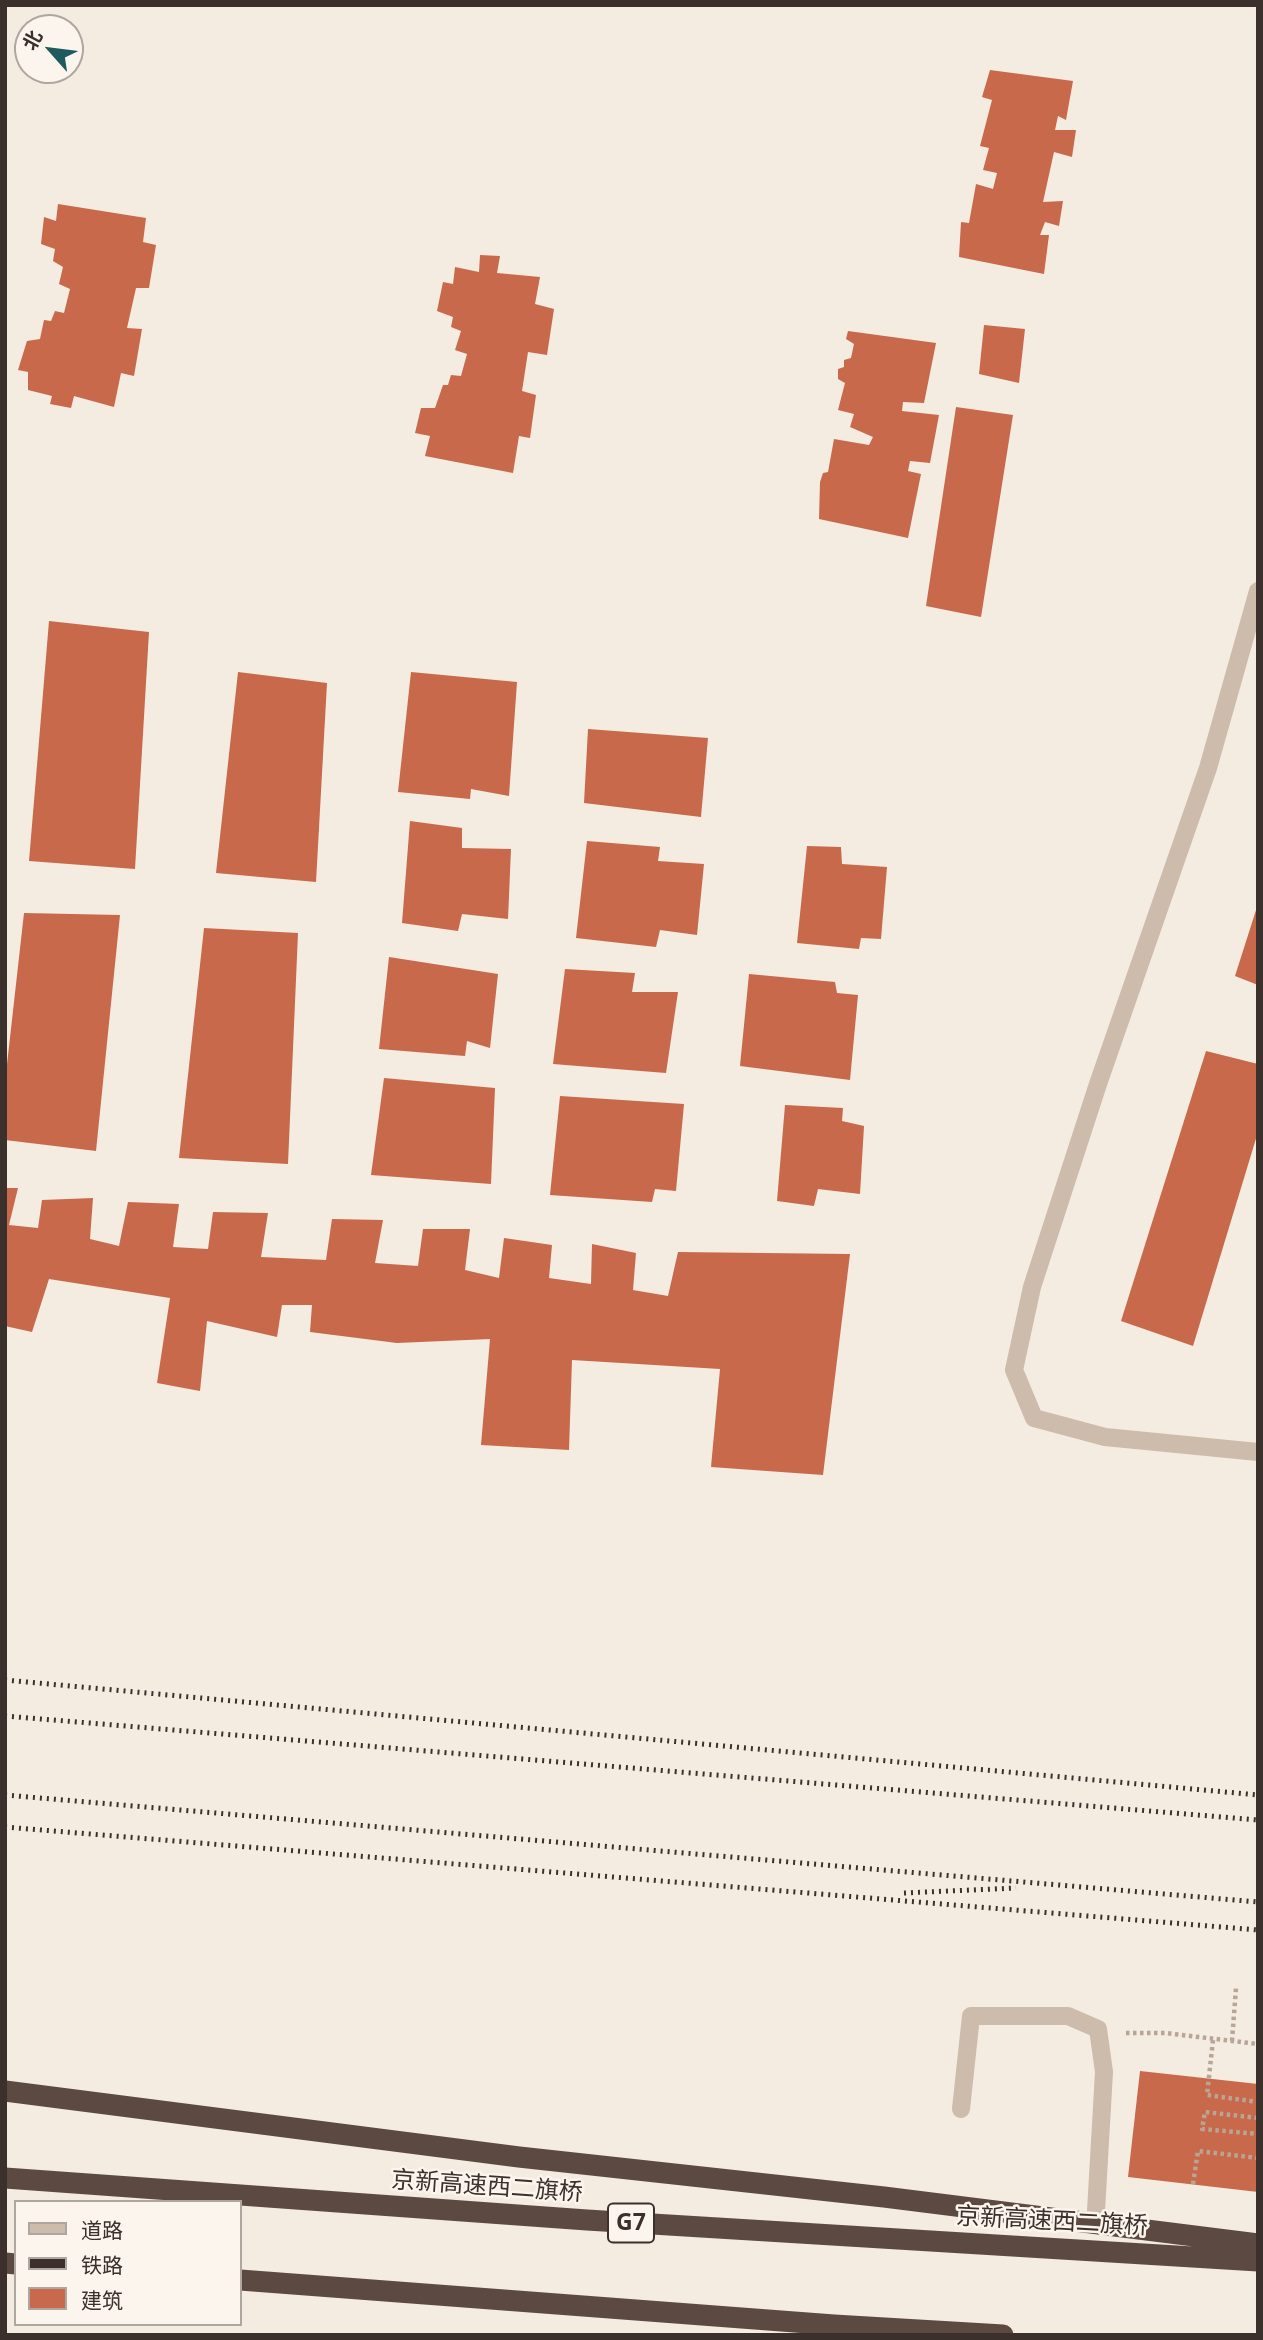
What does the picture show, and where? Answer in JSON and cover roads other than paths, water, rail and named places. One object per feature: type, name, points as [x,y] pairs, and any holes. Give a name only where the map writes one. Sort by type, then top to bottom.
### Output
[{"type":"highway","points":[[5,2091],[519,2157],[898,2199],[1258,2244]]},
{"type":"highway","name":"京新高速西二旗桥","points":[[5,2178],[587,2220],[1258,2261]]},
{"type":"highway","points":[[242,2280],[834,2325],[1003,2335]]},
{"type":"street","points":[[1258,591],[1208,768],[1098,1084],[1032,1287],[1014,1370],[1034,1418],[1105,1437],[1258,1452]]},
{"type":"street","points":[[961,2109],[971,2016],[1068,2016],[1098,2029],[1104,2072],[1097,2211]]},
{"type":"railway","points":[[5,1680],[1258,1795]]},
{"type":"railway","points":[[5,1716],[1258,1820]]},
{"type":"railway","points":[[5,1795],[1258,1902]]},
{"type":"railway","points":[[5,1827],[1258,1930]]},
{"type":"railway","points":[[904,1893],[1016,1888]]}]
